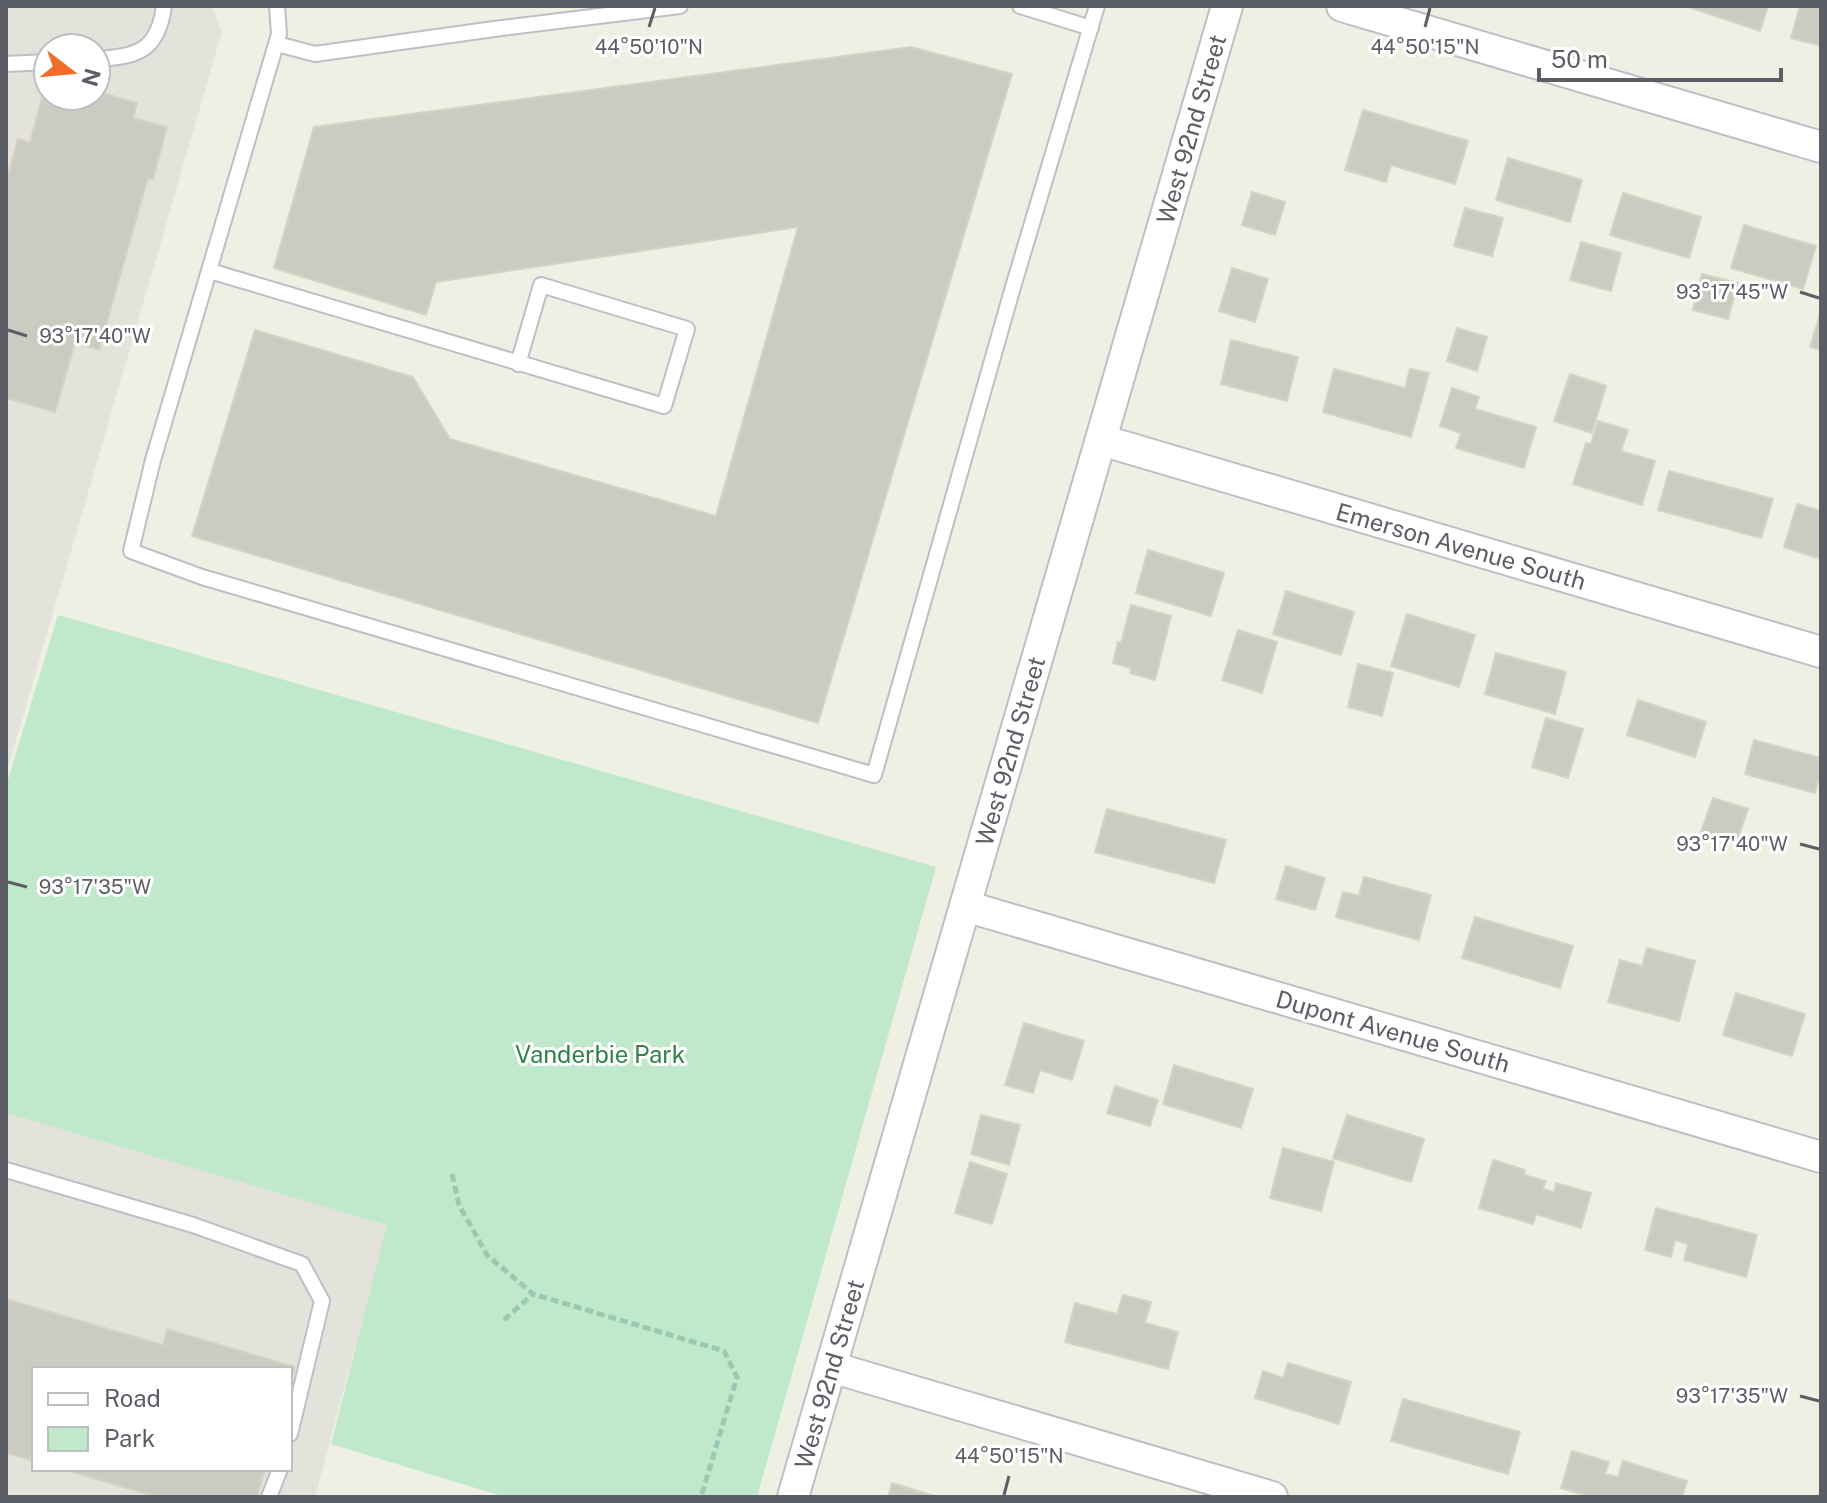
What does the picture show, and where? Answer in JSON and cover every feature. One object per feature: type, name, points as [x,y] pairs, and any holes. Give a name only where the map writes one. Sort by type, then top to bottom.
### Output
[{"type":"street","name":"West 92nd Street","points":[[793,1497],[1227,6]]},
{"type":"street","points":[[1342,6],[1821,147]]},
{"type":"street","name":"Emerson Avenue South","points":[[1101,440],[1821,652]]},
{"type":"street","name":"Dupont Avenue South","points":[[965,906],[1821,1157]]},
{"type":"street","points":[[831,1367],[1272,1497]]},
{"type":"lane","points":[[112,57],[135,54],[148,45],[157,32],[164,6]]},
{"type":"lane","points":[[277,6],[277,44],[153,460],[131,551],[202,577],[874,775],[1013,287],[1097,6]]},
{"type":"lane","points":[[277,44],[315,54],[680,6]]},
{"type":"lane","points":[[1020,6],[1091,28]]},
{"type":"lane","points":[[6,64],[32,63]]},
{"type":"lane","points":[[210,271],[518,364],[664,406],[687,329],[541,285],[518,364]]},
{"type":"lane","points":[[6,1170],[193,1225],[302,1264],[322,1301],[292,1426]]},
{"type":"lane","points":[[269,1497],[279,1471]]},
{"type":"path","points":[[452,1174],[459,1205],[487,1255],[533,1294],[724,1351],[737,1377],[701,1497]]},
{"type":"path","points":[[504,1320],[533,1294]]},
{"type":"shaded area","points":[[6,6],[212,6],[222,32],[6,775]]},
{"type":"shaded area","points":[[6,1113],[388,1225],[315,1497],[6,1497]]},
{"type":"green space","name":"Vanderbie Park","points":[[58,615],[936,867],[757,1497],[505,1497],[331,1444],[387,1225],[6,1113],[6,786]]},
{"type":"building","points":[[1685,6],[1768,6],[1760,31]]},
{"type":"building","points":[[1800,6],[1821,6],[1821,46],[1791,38]]},
{"type":"building","points":[[911,47],[1012,74],[818,723],[192,536],[255,330],[413,377],[450,439],[716,516],[798,227],[436,282],[426,315],[274,268],[314,127]]},
{"type":"building","points":[[112,96],[137,103],[133,118],[167,127],[153,179],[148,178],[99,350],[75,343],[55,412],[6,398],[6,182],[18,139],[30,142],[38,112],[112,112]]},
{"type":"building","points":[[1363,110],[1468,141],[1455,184],[1391,165],[1386,182],[1345,170]]},
{"type":"building","points":[[1508,158],[1582,180],[1570,222],[1496,200]]},
{"type":"building","points":[[1252,192],[1285,202],[1275,235],[1242,225]]},
{"type":"building","points":[[1623,193],[1701,217],[1689,258],[1610,235]]},
{"type":"building","points":[[1465,208],[1503,218],[1492,256],[1454,246]]},
{"type":"building","points":[[1744,225],[1816,246],[1803,289],[1731,268]]},
{"type":"building","points":[[1581,242],[1621,253],[1611,291],[1570,280]]},
{"type":"building","points":[[1232,268],[1268,279],[1255,322],[1219,311]]},
{"type":"building","points":[[1702,274],[1738,283],[1728,319],[1693,310]]},
{"type":"building","points":[[1821,311],[1821,350],[1810,347]]},
{"type":"building","points":[[1457,328],[1487,337],[1477,371],[1447,361]]},
{"type":"building","points":[[1231,340],[1298,357],[1287,401],[1221,384]]},
{"type":"building","points":[[1334,369],[1405,388],[1410,369],[1429,373],[1411,437],[1323,412]]},
{"type":"building","points":[[1570,374],[1606,386],[1592,433],[1554,421]]},
{"type":"building","points":[[1452,388],[1479,397],[1475,409],[1536,427],[1524,468],[1456,448],[1461,433],[1440,426]]},
{"type":"building","points":[[1598,421],[1628,430],[1621,451],[1655,461],[1642,505],[1573,484],[1586,443],[1591,444]]},
{"type":"building","points":[[1669,471],[1773,499],[1761,538],[1658,510]]},
{"type":"building","points":[[1797,504],[1821,511],[1821,559],[1784,547]]},
{"type":"building","points":[[1148,550],[1224,573],[1211,616],[1136,593]]},
{"type":"building","points":[[1286,591],[1354,612],[1341,655],[1273,634]]},
{"type":"building","points":[[1131,605],[1171,616],[1155,680],[1130,673],[1131,668],[1113,663]]},
{"type":"building","points":[[1407,614],[1475,635],[1459,687],[1391,666]]},
{"type":"building","points":[[1238,630],[1277,642],[1262,693],[1222,680]]},
{"type":"building","points":[[1496,653],[1566,672],[1555,714],[1485,694]]},
{"type":"building","points":[[1358,664],[1393,673],[1382,716],[1348,707]]},
{"type":"building","points":[[1638,700],[1706,722],[1695,757],[1627,735]]},
{"type":"building","points":[[1546,718],[1583,729],[1568,778],[1532,767]]},
{"type":"building","points":[[1754,740],[1821,758],[1815,793],[1745,774]]},
{"type":"building","points":[[1713,798],[1748,809],[1736,844],[1701,832]]},
{"type":"building","points":[[1107,809],[1226,840],[1214,883],[1095,852]]},
{"type":"building","points":[[1286,866],[1325,878],[1315,910],[1276,899]]},
{"type":"building","points":[[1364,877],[1431,895],[1419,940],[1336,917],[1343,892],[1359,896]]},
{"type":"building","points":[[1475,917],[1573,946],[1560,988],[1462,958]]},
{"type":"building","points":[[1647,948],[1695,961],[1679,1021],[1608,1002],[1620,960],[1642,966]]},
{"type":"building","points":[[1736,993],[1805,1014],[1792,1056],[1723,1035]]},
{"type":"building","points":[[1024,1023],[1084,1041],[1072,1080],[1040,1070],[1033,1093],[1005,1085]]},
{"type":"building","points":[[1174,1065],[1253,1089],[1241,1128],[1163,1104]]},
{"type":"building","points":[[1115,1086],[1158,1100],[1150,1126],[1107,1113]]},
{"type":"building","points":[[981,1115],[1020,1125],[1009,1165],[971,1154]]},
{"type":"building","points":[[1347,1115],[1424,1139],[1411,1182],[1333,1158]]},
{"type":"building","points":[[1283,1148],[1334,1162],[1321,1211],[1270,1198]]},
{"type":"building","points":[[1493,1160],[1525,1170],[1524,1175],[1546,1181],[1543,1189],[1554,1192],[1556,1183],[1591,1193],[1581,1228],[1536,1214],[1533,1224],[1479,1208]]},
{"type":"building","points":[[970,1162],[1007,1174],[992,1224],[955,1213]]},
{"type":"building","points":[[1656,1208],[1757,1235],[1746,1277],[1684,1260],[1688,1244],[1675,1240],[1671,1257],[1645,1250]]},
{"type":"building","points":[[1123,1295],[1151,1302],[1145,1323],[1178,1332],[1168,1369],[1065,1342],[1075,1303],[1117,1314]]},
{"type":"building","points":[[6,1299],[163,1345],[167,1329],[295,1367],[292,1378],[292,1367],[32,1367],[32,1460],[6,1453]]},
{"type":"building","points":[[1288,1363],[1351,1382],[1339,1424],[1255,1398],[1263,1371],[1283,1378]]},
{"type":"building","points":[[1403,1399],[1520,1432],[1508,1474],[1391,1441]]},
{"type":"building","points":[[1572,1451],[1609,1462],[1605,1474],[1618,1477],[1623,1461],[1687,1481],[1682,1497],[1591,1497],[1561,1488]]},
{"type":"building","points":[[69,1471],[264,1471],[257,1497],[157,1497]]},
{"type":"building","points":[[892,1483],[937,1497],[888,1497]]}]
